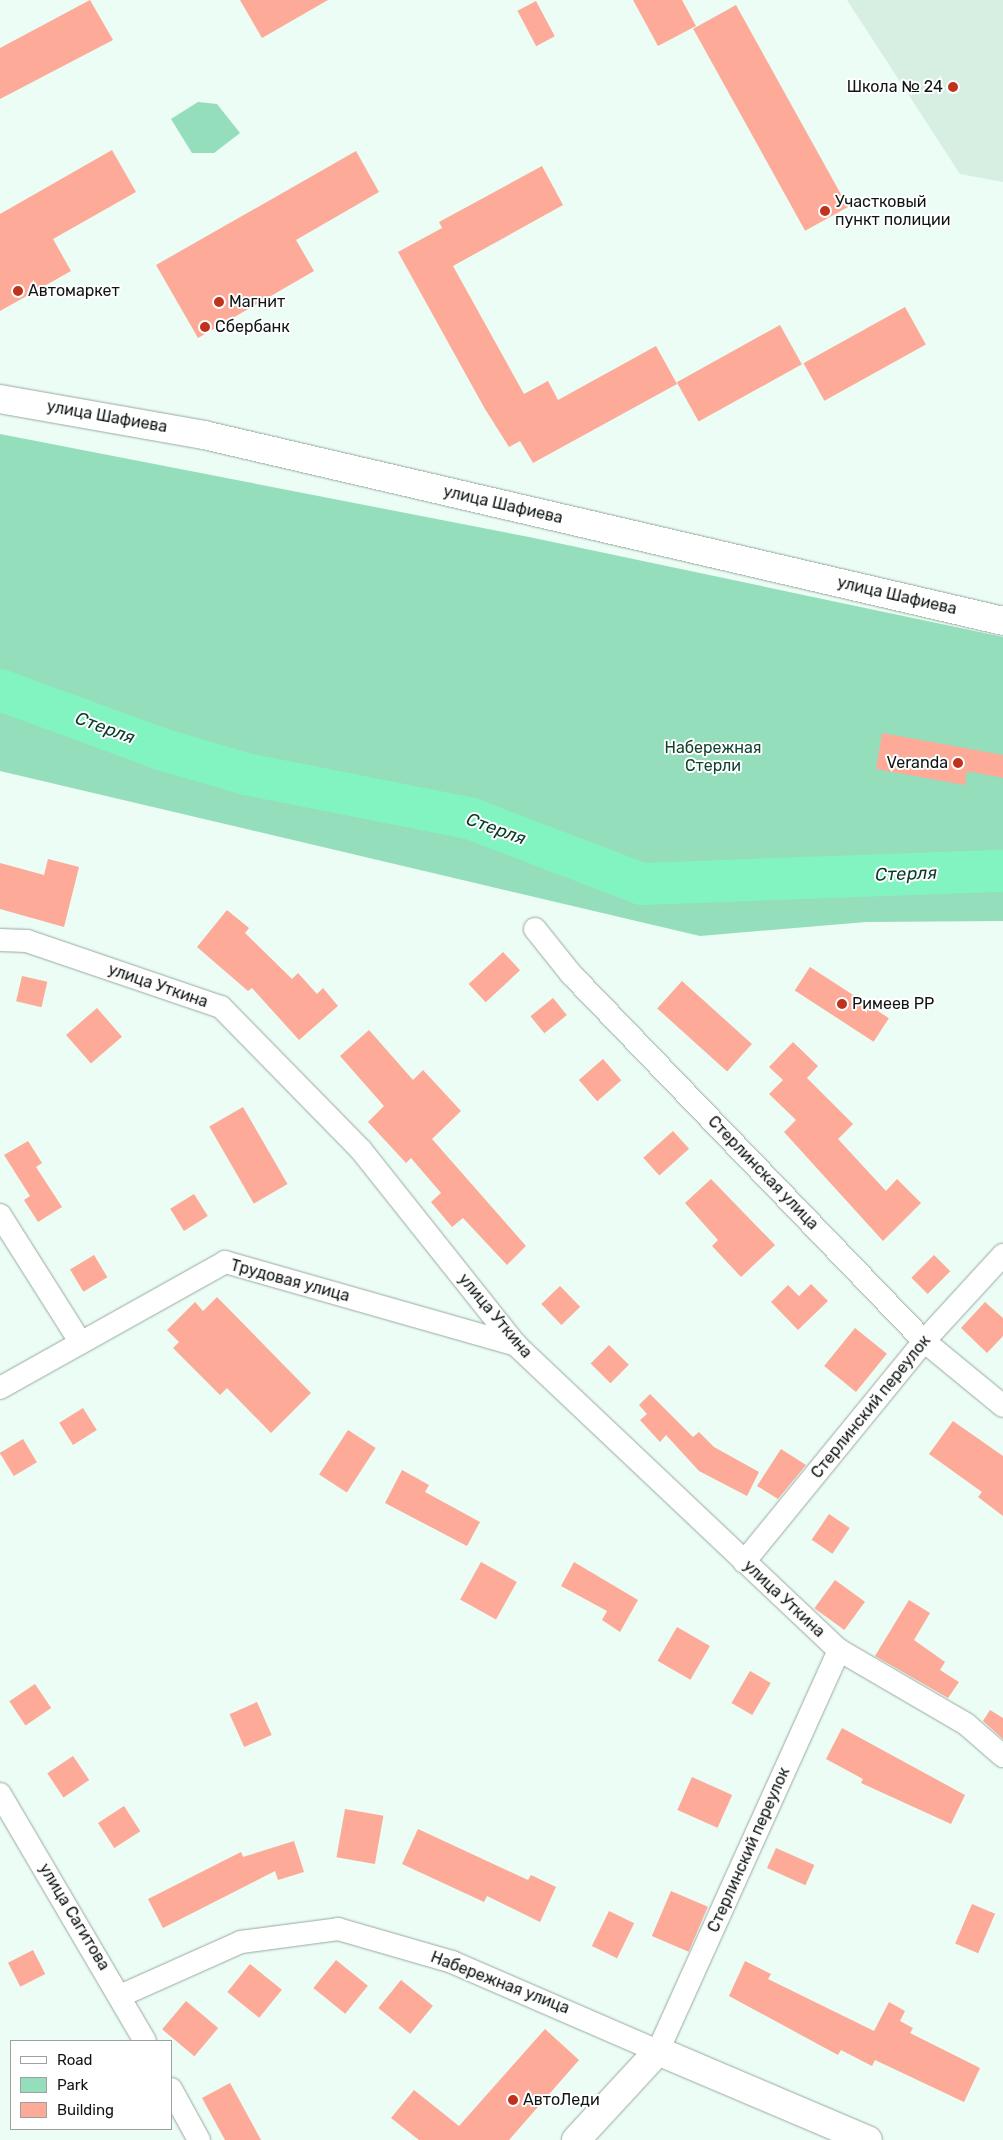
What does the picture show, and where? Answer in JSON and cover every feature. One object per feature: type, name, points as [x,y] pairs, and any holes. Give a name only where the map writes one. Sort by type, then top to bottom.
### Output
[{"type":"street","name":"улица Шафиева","points":[[0,399],[204,435],[1003,621]]},
{"type":"street","name":"Стерлинская улица","points":[[535,929],[571,974],[924,1341],[1003,1406]]},
{"type":"street","name":"улица Уткина","points":[[0,940],[27,941],[221,1008],[361,1150],[516,1345],[839,1650],[966,1724],[1003,1756]]},
{"type":"street","points":[[0,1215],[81,1342]]},
{"type":"street","name":"Стерлинский переулок","points":[[744,1562],[924,1341],[1003,1255]]},
{"type":"street","name":"Трудовая улица","points":[[0,1388],[225,1262],[516,1345]]},
{"type":"street","name":"Стерлинский переулок","points":[[658,2051],[839,1650]]},
{"type":"street","name":"улица Сагитова","points":[[0,1794],[144,2040]]},
{"type":"street","name":"Набережная улица","points":[[120,1996],[242,1942],[338,1929],[452,1962],[868,2140]]},
{"type":"street","points":[[576,2140],[658,2051]]},
{"type":"street","points":[[172,2091],[199,2140]]},
{"type":"shaded area","name":"Школа № 24","points":[[847,0],[1003,0],[1003,182],[960,174]]},
{"type":"green space","points":[[198,102],[217,104],[240,133],[214,153],[192,153],[171,119]]},
{"type":"green space","name":"Набережная Стерли","points":[[0,434],[529,537],[1003,637],[1003,921],[866,922],[700,936],[0,771]]},
{"type":"building","points":[[90,0],[113,40],[0,99],[0,48]]},
{"type":"building","points":[[240,0],[328,0],[262,38]]},
{"type":"building","points":[[633,0],[682,0],[696,26],[658,46]]},
{"type":"building","points":[[536,1],[555,36],[536,46],[517,11]]},
{"type":"building","points":[[736,5],[848,207],[805,231],[693,29]]},
{"type":"building","points":[[112,150],[136,192],[53,239],[71,271],[0,311],[0,214]]},
{"type":"building","points":[[356,151],[379,192],[296,240],[314,271],[198,338],[156,265]]},
{"type":"building","points":[[542,166],[563,205],[453,266],[524,394],[548,381],[558,400],[656,346],[677,384],[533,463],[520,441],[509,447],[485,409],[398,252],[442,228],[439,222]]},
{"type":"building","points":[[905,307],[926,345],[824,401],[804,363]]},
{"type":"building","points":[[780,325],[802,364],[699,422],[677,382]]},
{"type":"building","points":[[882,733],[1003,755],[1003,778],[967,771],[965,785],[876,769]]},
{"type":"building","points":[[48,859],[79,867],[64,927],[0,909],[0,863],[44,875]]},
{"type":"building","points":[[227,910],[249,928],[245,933],[292,979],[298,973],[317,994],[323,988],[338,1006],[299,1040],[252,988],[248,991],[197,947]]},
{"type":"building","points":[[503,952],[520,970],[486,1002],[469,984]]},
{"type":"building","points":[[810,967],[889,1018],[874,1042],[795,990]]},
{"type":"building","points":[[22,976],[47,982],[41,1007],[16,1001]]},
{"type":"building","points":[[682,981],[752,1044],[727,1071],[657,1008]]},
{"type":"building","points":[[553,998],[567,1015],[544,1033],[530,1016]]},
{"type":"building","points":[[97,1008],[122,1037],[91,1064],[66,1035]]},
{"type":"building","points":[[369,1030],[413,1080],[423,1070],[461,1111],[432,1139],[526,1246],[507,1265],[463,1218],[452,1227],[431,1202],[441,1193],[411,1158],[406,1163],[368,1122],[384,1106],[340,1056]]},
{"type":"building","points":[[793,1042],[818,1066],[807,1078],[853,1124],[838,1139],[886,1191],[897,1179],[921,1203],[883,1241],[784,1132],[796,1120],[769,1094],[783,1080],[769,1067]]},
{"type":"building","points":[[603,1059],[621,1080],[597,1101],[579,1080]]},
{"type":"building","points":[[243,1107],[287,1184],[254,1204],[209,1126]]},
{"type":"building","points":[[673,1131],[689,1149],[659,1176],[643,1158]]},
{"type":"building","points":[[28,1141],[42,1163],[36,1167],[62,1207],[38,1222],[24,1200],[30,1196],[4,1155]]},
{"type":"building","points":[[711,1179],[775,1245],[741,1277],[712,1246],[718,1240],[685,1203]]},
{"type":"building","points":[[194,1194],[208,1216],[184,1231],[170,1209]]},
{"type":"building","points":[[94,1255],[107,1277],[83,1292],[70,1269]]},
{"type":"building","points":[[934,1255],[950,1271],[928,1294],[911,1278]]},
{"type":"building","points":[[811,1284],[828,1301],[798,1330],[771,1302],[788,1285],[799,1296]]},
{"type":"building","points":[[560,1286],[580,1307],[561,1325],[541,1304]]},
{"type":"building","points":[[217,1297],[311,1393],[271,1433],[227,1388],[220,1395],[173,1348],[179,1342],[167,1330],[195,1302],[203,1311]]},
{"type":"building","points":[[985,1302],[1003,1318],[1003,1336],[987,1353],[961,1328]]},
{"type":"building","points":[[855,1328],[887,1354],[856,1392],[824,1366]]},
{"type":"building","points":[[609,1345],[629,1365],[610,1383],[591,1363]]},
{"type":"building","points":[[650,1394],[693,1437],[699,1432],[714,1447],[759,1472],[747,1496],[699,1471],[666,1435],[660,1442],[640,1420],[647,1414],[639,1405]]},
{"type":"building","points":[[83,1408],[97,1430],[73,1445],[59,1423]]},
{"type":"building","points":[[953,1421],[1003,1456],[1003,1516],[978,1497],[982,1492],[929,1454]]},
{"type":"building","points":[[348,1430],[376,1448],[347,1492],[319,1474]]},
{"type":"building","points":[[23,1439],[37,1462],[14,1476],[0,1453]]},
{"type":"building","points":[[781,1449],[806,1465],[778,1499],[757,1486]]},
{"type":"building","points":[[402,1470],[429,1485],[425,1492],[480,1522],[467,1546],[385,1503]]},
{"type":"building","points":[[829,1514],[850,1528],[832,1554],[812,1540]]},
{"type":"building","points":[[481,1562],[517,1582],[496,1619],[460,1600]]},
{"type":"building","points":[[574,1562],[638,1600],[620,1632],[602,1620],[607,1611],[561,1586]]},
{"type":"building","points":[[835,1580],[865,1602],[844,1630],[814,1608]]},
{"type":"building","points":[[909,1600],[930,1613],[914,1640],[945,1662],[940,1670],[959,1682],[948,1698],[875,1656]]},
{"type":"building","points":[[677,1627],[710,1646],[690,1680],[658,1661]]},
{"type":"building","points":[[750,1671],[771,1683],[752,1715],[732,1703]]},
{"type":"building","points":[[35,1684],[51,1708],[26,1725],[9,1701]]},
{"type":"building","points":[[257,1702],[272,1735],[244,1747],[230,1714]]},
{"type":"building","points":[[990,1710],[1003,1718],[1003,1739],[983,1721]]},
{"type":"building","points":[[842,1728],[965,1795],[951,1824],[861,1783],[863,1779],[826,1759]]},
{"type":"building","points":[[73,1756],[89,1780],[64,1797],[47,1773]]},
{"type":"building","points":[[692,1777],[732,1795],[718,1828],[677,1810]]},
{"type":"building","points":[[124,1806],[140,1831],[114,1848],[98,1823]]},
{"type":"building","points":[[345,1809],[383,1816],[375,1864],[336,1857]]},
{"type":"building","points":[[418,1829],[528,1880],[531,1875],[556,1887],[540,1922],[487,1896],[484,1902],[402,1864]]},
{"type":"building","points":[[294,1841],[304,1872],[278,1880],[275,1871],[163,1928],[148,1899],[241,1852],[243,1857]]},
{"type":"building","points":[[776,1848],[814,1865],[805,1885],[767,1868]]},
{"type":"building","points":[[671,1891],[708,1907],[689,1952],[652,1936]]},
{"type":"building","points":[[972,1904],[995,1914],[978,1953],[955,1944]]},
{"type":"building","points":[[609,1911],[634,1923],[617,1958],[592,1946]]},
{"type":"building","points":[[33,1950],[45,1974],[20,1987],[8,1963]]},
{"type":"building","points":[[336,1960],[368,1986],[345,2014],[313,1988]]},
{"type":"building","points":[[745,1961],[771,1974],[768,1979],[874,2031],[889,2002],[905,2011],[900,2021],[913,2028],[910,2033],[980,2068],[964,2102],[875,2060],[872,2066],[841,2050],[838,2055],[729,1996]]},
{"type":"building","points":[[250,1964],[282,1990],[259,2018],[227,1992]]},
{"type":"building","points":[[401,1980],[433,2006],[410,2034],[378,2008]]},
{"type":"building","points":[[186,2001],[218,2028],[194,2056],[162,2029]]},
{"type":"building","name":"АвтоЛеди","points":[[545,2029],[579,2060],[509,2140],[419,2140],[391,2118],[414,2090],[459,2126]]},
{"type":"building","points":[[230,2083],[261,2140],[225,2140],[202,2098]]},
{"type":"waterway","name":"Стерля","points":[[0,690],[161,749],[246,774],[469,818],[642,884],[1003,871]]},
{"type":"place","name":"Школа № 24","points":[[953,87]]},
{"type":"place","name":"Участковый пункт полиции","points":[[825,211]]},
{"type":"place","name":"Автомаркет","points":[[18,291]]},
{"type":"place","name":"Магнит","points":[[219,302]]},
{"type":"place","name":"Сбербанк","points":[[205,327]]},
{"type":"place","name":"Veranda","points":[[958,763]]},
{"type":"place","name":"Римеев РР","points":[[842,1004]]},
{"type":"place","name":"АвтоЛеди","points":[[513,2100]]}]
